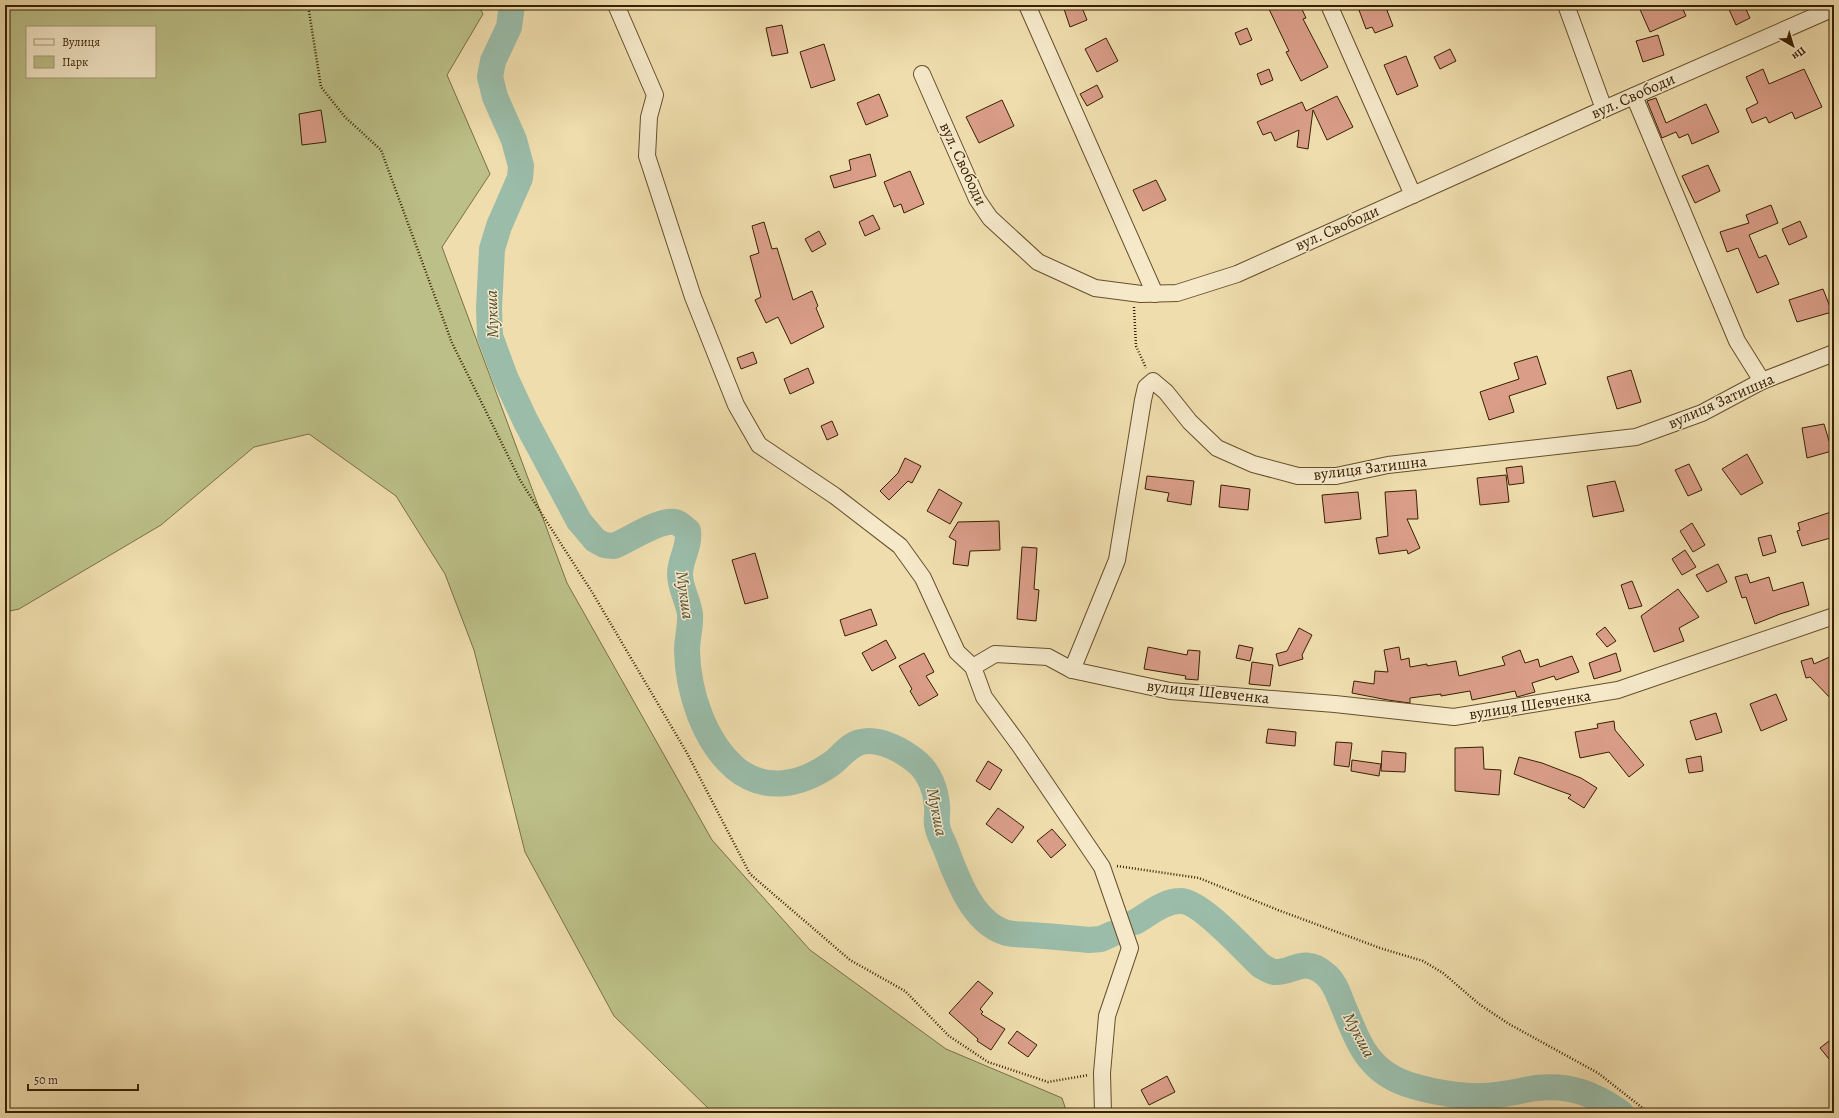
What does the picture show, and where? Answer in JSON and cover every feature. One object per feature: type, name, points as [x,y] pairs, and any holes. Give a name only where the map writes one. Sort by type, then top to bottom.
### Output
[{"type":"street","points":[[616,5],[655,95],[649,117],[647,156],[693,297],[736,405],[759,445],[835,496],[900,546],[923,578],[957,652],[973,667],[984,697],[1020,746],[1102,867],[1130,948],[1107,1016],[1102,1073],[1103,1113]]},
{"type":"street","points":[[1027,5],[1155,294]]},
{"type":"street","points":[[1329,5],[1413,195]]},
{"type":"street","points":[[1566,5],[1604,109]]},
{"type":"street","name":"вул. Свободи","points":[[922,74],[977,199],[990,218],[1038,262],[1095,288],[1134,293],[1177,293],[1237,274],[1604,109],[1834,8]]},
{"type":"street","points":[[1634,96],[1738,341],[1762,381]]},
{"type":"street","name":"вулиця Затишна","points":[[1153,381],[1166,392],[1190,422],[1217,448],[1253,464],[1298,476],[1336,476],[1388,465],[1636,437],[1702,413],[1762,381],[1834,353]]},
{"type":"street","points":[[1072,670],[1118,560],[1143,400],[1146,387],[1153,381]]},
{"type":"street","name":"вулиця Шевченка","points":[[973,667],[995,654],[1048,658],[1072,670],[1170,691],[1335,704],[1454,717],[1618,690],[1834,616]]},
{"type":"path","points":[[308,5],[321,87],[345,117],[381,150],[452,343],[520,480],[592,592],[679,740],[750,874],[850,960],[905,991],[949,1036],[988,1062],[1048,1082],[1102,1073]]},
{"type":"path","points":[[1134,293],[1136,346],[1153,381]]},
{"type":"path","points":[[1102,867],[1120,865],[1199,878],[1366,943],[1423,961],[1443,973],[1480,1004],[1509,1024],[1598,1073],[1649,1113]]},
{"type":"green space","points":[[5,5],[478,5],[483,14],[447,75],[490,174],[442,247],[567,583],[712,840],[810,950],[946,1049],[1062,1098],[1067,1113],[713,1113],[614,1016],[525,852],[474,650],[445,574],[396,496],[309,434],[254,447],[161,525],[19,609],[5,612]]},
{"type":"building","points":[[1074,5],[1081,5],[1087,20],[1070,27],[1064,9]]},
{"type":"building","points":[[1267,5],[1300,5],[1306,18],[1303,19],[1328,67],[1301,81],[1286,52],[1289,51]]},
{"type":"building","points":[[1370,5],[1385,5],[1393,26],[1375,33],[1372,27],[1366,29],[1359,10]]},
{"type":"building","points":[[1638,5],[1681,5],[1686,16],[1650,32]]},
{"type":"building","points":[[1727,5],[1744,5],[1750,18],[1736,25]]},
{"type":"building","points":[[782,25],[788,53],[772,56],[766,28]]},
{"type":"building","points":[[1247,28],[1252,40],[1240,45],[1235,33]]},
{"type":"building","points":[[1658,35],[1664,55],[1643,62],[1636,41]]},
{"type":"building","points":[[1106,38],[1118,61],[1097,72],[1085,49]]},
{"type":"building","points":[[824,44],[835,80],[811,88],[800,52]]},
{"type":"building","points":[[1450,49],[1456,61],[1440,69],[1434,57]]},
{"type":"building","points":[[1406,56],[1418,86],[1397,95],[1384,65]]},
{"type":"building","points":[[1269,69],[1273,80],[1261,85],[1257,74]]},
{"type":"building","points":[[1763,69],[1769,84],[1804,69],[1822,107],[1795,119],[1792,112],[1769,123],[1766,117],[1752,123],[1746,109],[1758,103],[1746,77]]},
{"type":"building","points":[[1097,85],[1103,97],[1087,106],[1080,94]]},
{"type":"building","points":[[879,94],[888,116],[866,125],[857,103]]},
{"type":"building","points":[[1337,96],[1353,127],[1327,140],[1313,110],[1308,149],[1297,147],[1299,130],[1275,141],[1271,132],[1263,135],[1257,122],[1302,102],[1306,111]]},
{"type":"building","points":[[1656,98],[1666,123],[1706,104],[1719,132],[1692,144],[1688,134],[1679,138],[1676,132],[1662,138],[1647,101]]},
{"type":"building","points":[[1002,100],[1014,126],[979,143],[966,117]]},
{"type":"building","points":[[321,110],[326,142],[302,145],[299,114]]},
{"type":"building","points":[[870,154],[876,176],[834,188],[830,176],[851,170],[849,160]]},
{"type":"building","points":[[1708,165],[1720,191],[1695,203],[1682,176]]},
{"type":"building","points":[[910,171],[924,204],[904,213],[901,204],[894,207],[884,182]]},
{"type":"building","points":[[1156,180],[1166,200],[1143,211],[1133,190]]},
{"type":"building","points":[[1771,205],[1778,223],[1749,235],[1759,258],[1766,255],[1779,284],[1757,293],[1738,248],[1727,252],[1720,232],[1749,223],[1746,215]]},
{"type":"building","points":[[873,215],[880,229],[865,236],[859,222]]},
{"type":"building","points":[[1800,221],[1807,237],[1789,245],[1782,229]]},
{"type":"building","points":[[764,222],[772,249],[777,248],[793,300],[812,291],[818,306],[816,308],[824,327],[791,344],[778,317],[766,323],[755,300],[761,297],[750,256],[759,253],[752,226]]},
{"type":"building","points":[[819,231],[826,244],[812,252],[805,239]]},
{"type":"building","points":[[1823,289],[1832,312],[1797,322],[1789,300]]},
{"type":"building","points":[[753,352],[757,363],[741,369],[737,358]]},
{"type":"building","points":[[1537,356],[1546,384],[1509,396],[1514,412],[1489,420],[1480,392],[1519,379],[1514,363]]},
{"type":"building","points":[[808,368],[814,383],[790,394],[784,379]]},
{"type":"building","points":[[1631,370],[1641,402],[1617,409],[1607,377]]},
{"type":"building","points":[[832,421],[838,435],[827,440],[821,426]]},
{"type":"building","points":[[1824,424],[1832,451],[1807,458],[1802,428]]},
{"type":"building","points":[[1747,454],[1763,483],[1741,495],[1722,469]]},
{"type":"building","points":[[905,458],[921,466],[912,483],[908,481],[889,500],[880,491],[898,473]]},
{"type":"building","points":[[1689,464],[1702,490],[1688,496],[1675,470]]},
{"type":"building","points":[[1522,466],[1524,483],[1509,485],[1506,468]]},
{"type":"building","points":[[1506,475],[1509,502],[1480,505],[1477,478]]},
{"type":"building","points":[[1147,476],[1194,481],[1191,505],[1167,501],[1169,493],[1145,489]]},
{"type":"building","points":[[1615,481],[1624,511],[1593,517],[1587,486]]},
{"type":"building","points":[[1221,485],[1250,489],[1248,510],[1219,507]]},
{"type":"building","points":[[939,489],[962,503],[950,524],[927,511]]},
{"type":"building","points":[[1416,490],[1418,519],[1407,519],[1420,548],[1408,554],[1407,550],[1379,554],[1376,538],[1388,536],[1385,492]]},
{"type":"building","points":[[1358,492],[1361,519],[1325,523],[1322,495]]},
{"type":"building","points":[[1834,511],[1834,537],[1802,546],[1797,531],[1800,530],[1798,523]]},
{"type":"building","points":[[999,521],[1000,550],[970,551],[968,566],[953,564],[956,541],[949,537],[958,522]]},
{"type":"building","points":[[1692,523],[1705,545],[1693,552],[1680,531]]},
{"type":"building","points":[[1771,535],[1776,552],[1763,556],[1758,538]]},
{"type":"building","points":[[1022,547],[1037,548],[1034,589],[1039,590],[1036,621],[1017,619]]},
{"type":"building","points":[[1685,550],[1696,567],[1682,575],[1672,559]]},
{"type":"building","points":[[755,553],[768,598],[745,604],[732,560]]},
{"type":"building","points":[[1718,564],[1727,582],[1707,592],[1696,575]]},
{"type":"building","points":[[1747,574],[1750,583],[1769,577],[1773,591],[1803,582],[1809,605],[1755,624],[1746,597],[1742,598],[1735,577]]},
{"type":"building","points":[[1632,581],[1642,606],[1629,609],[1621,585]]},
{"type":"building","points":[[1678,589],[1699,617],[1679,628],[1684,641],[1654,652],[1641,616]]},
{"type":"building","points":[[871,609],[877,625],[845,636],[840,620]]},
{"type":"building","points":[[1605,627],[1616,641],[1607,647],[1596,634]]},
{"type":"building","points":[[1299,628],[1312,635],[1302,655],[1303,659],[1279,666],[1276,654],[1287,651]]},
{"type":"building","points":[[886,640],[896,658],[872,671],[862,653]]},
{"type":"building","points":[[1239,645],[1253,648],[1250,661],[1236,658]]},
{"type":"building","points":[[1148,647],[1187,655],[1188,650],[1200,651],[1198,680],[1185,679],[1186,676],[1144,669]]},
{"type":"building","points":[[1399,647],[1401,660],[1409,658],[1410,667],[1427,664],[1427,666],[1456,661],[1459,676],[1505,665],[1502,657],[1520,650],[1525,663],[1538,659],[1540,667],[1572,656],[1579,672],[1556,680],[1554,676],[1532,683],[1535,692],[1517,697],[1515,691],[1472,700],[1470,691],[1441,696],[1441,694],[1410,698],[1410,703],[1352,693],[1354,681],[1374,684],[1375,671],[1388,672],[1384,650]]},
{"type":"building","points":[[924,653],[934,672],[926,676],[938,695],[919,706],[910,691],[912,689],[899,666]]},
{"type":"building","points":[[1616,653],[1621,671],[1594,679],[1589,663]]},
{"type":"building","points":[[1834,655],[1834,702],[1810,677],[1806,678],[1801,661],[1812,658],[1814,664]]},
{"type":"building","points":[[1252,662],[1273,665],[1270,686],[1249,684]]},
{"type":"building","points":[[1776,694],[1787,720],[1761,731],[1750,704]]},
{"type":"building","points":[[1716,713],[1722,732],[1696,740],[1690,721]]},
{"type":"building","points":[[1614,721],[1615,730],[1644,765],[1629,777],[1609,752],[1580,758],[1575,732],[1598,728],[1597,724]]},
{"type":"building","points":[[1268,729],[1296,732],[1295,746],[1266,743]]},
{"type":"building","points":[[1336,742],[1352,743],[1349,767],[1334,765]]},
{"type":"building","points":[[1483,747],[1484,769],[1501,770],[1499,795],[1455,791],[1455,748]]},
{"type":"building","points":[[1382,751],[1406,753],[1405,772],[1381,771]]},
{"type":"building","points":[[1701,756],[1703,771],[1689,773],[1686,759]]},
{"type":"building","points":[[1519,757],[1542,763],[1581,778],[1597,788],[1584,808],[1568,798],[1571,795],[1514,774]]},
{"type":"building","points":[[1352,760],[1381,764],[1379,776],[1351,771]]},
{"type":"building","points":[[988,761],[1002,770],[990,790],[976,781]]},
{"type":"building","points":[[998,808],[1024,827],[1012,843],[986,824]]},
{"type":"building","points":[[1052,829],[1066,845],[1051,858],[1037,841]]},
{"type":"building","points":[[978,981],[993,993],[980,1009],[983,1012],[981,1014],[1005,1029],[991,1050],[977,1041],[978,1039],[949,1013]]},
{"type":"building","points":[[1017,1031],[1037,1045],[1028,1057],[1008,1043]]},
{"type":"building","points":[[1834,1037],[1834,1065],[1820,1048]]},
{"type":"building","points":[[1167,1076],[1175,1092],[1149,1105],[1141,1090]]},
{"type":"waterway","name":"Мукша","points":[[512,5],[509,27],[493,61],[490,77],[495,97],[514,140],[521,166],[520,178],[499,226],[492,249],[489,308],[490,336],[505,377],[526,422],[579,521],[595,540],[604,545],[614,546],[653,527],[668,522],[680,524],[688,531],[688,542],[680,569],[681,584],[690,614],[687,646],[688,667],[694,699],[706,730],[715,744],[724,757],[735,768],[758,781],[771,783],[783,783],[808,777],[831,764],[848,748],[861,742],[876,741],[891,746],[906,754],[918,763],[929,777],[934,789],[936,800],[939,834],[955,873],[967,897],[974,909],[983,918],[1004,932],[1013,934],[1089,940],[1101,939],[1112,934]]},
{"type":"waterway","name":"Мукша","points":[[1135,922],[1168,903],[1180,901],[1189,903],[1222,927],[1260,965],[1269,970],[1280,972],[1304,966],[1310,966],[1317,969],[1325,974],[1333,984],[1354,1031],[1367,1055],[1375,1065],[1397,1080],[1429,1090],[1466,1096],[1496,1095],[1548,1087],[1571,1089],[1591,1096],[1621,1113]]}]
